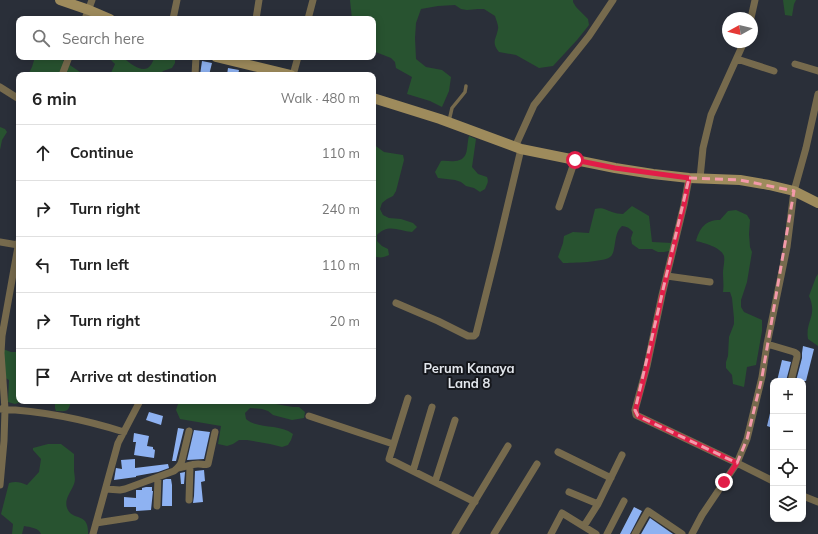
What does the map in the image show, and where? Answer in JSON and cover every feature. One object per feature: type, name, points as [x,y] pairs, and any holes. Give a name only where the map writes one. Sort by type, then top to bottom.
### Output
[{"type":"main road","points":[[60,0],[103,16]]},
{"type":"main road","points":[[245,60],[283,72]]},
{"type":"main road","points":[[376,99],[449,122],[518,148],[622,169],[694,178],[740,180],[769,185],[794,191],[818,203]]},
{"type":"street","points":[[174,16],[177,0]]},
{"type":"street","points":[[256,16],[259,0]]},
{"type":"street","points":[[309,16],[313,0]]},
{"type":"street","points":[[396,303],[468,336],[474,336],[476,334],[498,245],[518,148],[534,105],[589,36],[613,0]]},
{"type":"street","points":[[752,12],[755,0]]},
{"type":"street","points":[[741,48],[711,115],[667,276],[636,412],[638,416],[770,480]]},
{"type":"street","points":[[736,59],[774,71]]},
{"type":"street","points":[[63,72],[68,60]]},
{"type":"street","points":[[195,72],[196,60]]},
{"type":"street","points":[[293,72],[297,60]]},
{"type":"street","points":[[795,64],[818,71]]},
{"type":"street","points":[[0,87],[16,97]]},
{"type":"street","points":[[692,534],[702,515],[737,463],[747,439],[762,377],[786,247],[794,191],[806,148],[818,94]]},
{"type":"street","points":[[559,207],[575,160]]},
{"type":"street","points":[[0,242],[16,243]]},
{"type":"street","points":[[0,484],[3,409],[1,353],[2,336],[16,259]]},
{"type":"street","points":[[667,276],[710,282]]},
{"type":"street","points":[[767,344],[797,354],[792,378]]},
{"type":"street","points":[[408,398],[389,459],[475,502]]},
{"type":"street","points":[[93,534],[118,443],[138,404]]},
{"type":"street","points":[[413,471],[432,408]]},
{"type":"street","points":[[3,409],[73,418],[124,432]]},
{"type":"street","points":[[309,416],[393,444]]},
{"type":"street","points":[[435,482],[455,420]]},
{"type":"street","points":[[106,489],[125,489],[174,471],[181,464],[189,431]]},
{"type":"street","points":[[178,468],[208,464],[215,432]]},
{"type":"street","points":[[455,534],[508,446]]},
{"type":"street","points":[[558,452],[611,478]]},
{"type":"street","points":[[584,526],[598,504],[622,455]]},
{"type":"street","points":[[494,534],[538,464]]},
{"type":"street","points":[[189,500],[190,466]]},
{"type":"street","points":[[157,506],[158,477]]},
{"type":"street","points":[[569,492],[598,504]]},
{"type":"street","points":[[806,497],[818,502]]},
{"type":"street","points":[[607,534],[624,501]]},
{"type":"street","points":[[635,534],[648,511],[682,534]]},
{"type":"street","points":[[552,534],[562,513],[596,534]]},
{"type":"street","points":[[96,523],[135,517]]},
{"type":"lane","points":[[449,122],[452,108],[465,92],[466,86]]},
{"type":"highlighted area","points":[[689,178],[740,180],[794,191],[762,377],[747,439],[737,463],[638,416],[635,410]]},
{"type":"green space","points":[[350,0],[573,0],[576,7],[588,19],[589,25],[553,66],[539,68],[516,55],[499,52],[495,46],[498,25],[495,16],[484,9],[467,10],[461,9],[455,5],[421,9],[416,23],[416,59],[426,67],[442,70],[451,77],[449,91],[442,107],[430,101],[407,94],[412,77],[396,68],[395,62],[391,58],[376,52],[376,16],[352,16]]},
{"type":"green space","points":[[783,0],[796,0],[792,16],[785,15]]},
{"type":"green space","points":[[34,60],[62,60],[80,72],[30,72]]},
{"type":"green space","points":[[111,60],[126,60],[134,66],[144,69],[150,66],[153,60],[175,60],[172,68],[162,72],[111,72],[115,64]]},
{"type":"green space","points":[[0,127],[5,129],[7,132],[2,140],[0,150]]},
{"type":"green space","points":[[469,136],[476,139],[472,167],[478,174],[487,177],[488,179],[485,189],[480,192],[455,180],[438,178],[435,172],[441,161],[453,161],[463,158],[466,152]]},
{"type":"green space","points":[[376,146],[384,152],[403,155],[404,160],[396,191],[393,196],[382,203],[380,209],[383,215],[389,218],[401,219],[413,223],[417,227],[412,232],[394,229],[385,229],[381,231],[377,235],[377,241],[388,249],[389,255],[385,257],[377,257]]},
{"type":"green space","points":[[632,206],[649,216],[652,242],[672,243],[669,251],[658,252],[652,249],[639,249],[632,244],[631,238],[633,232],[631,229],[622,226],[617,234],[614,251],[607,259],[588,262],[563,263],[558,257],[564,236],[573,232],[589,233],[595,209],[598,208],[623,214]]},
{"type":"green space","points":[[736,210],[747,215],[750,220],[749,234],[752,252],[747,282],[741,300],[741,307],[744,312],[762,320],[762,331],[756,365],[747,367],[744,387],[733,384],[732,375],[726,368],[729,337],[734,324],[734,318],[730,292],[723,292],[724,256],[716,248],[696,241],[699,232],[707,223],[710,221],[720,220],[728,211]]},
{"type":"green space","points":[[818,274],[818,346],[808,339],[808,328],[812,314],[809,296]]},
{"type":"green space","points":[[0,348],[11,352],[16,352],[16,404],[8,402],[9,380],[0,375]]},
{"type":"green space","points":[[55,404],[70,404],[68,409],[63,411],[56,411]]},
{"type":"green space","points":[[178,404],[276,404],[299,407],[305,412],[304,418],[292,420],[273,415],[262,409],[250,408],[245,413],[246,419],[251,422],[281,429],[293,434],[288,445],[282,447],[247,440],[239,440],[227,446],[218,444],[221,426],[180,419],[176,410]]},
{"type":"green space","points":[[48,444],[61,444],[74,454],[75,480],[66,505],[69,512],[86,522],[88,534],[41,534],[36,529],[24,526],[22,534],[12,534],[13,524],[1,514],[9,483],[18,482],[27,485],[39,472],[41,459],[33,448]]},
{"type":"building","points":[[202,61],[212,63],[210,72],[200,72]]},
{"type":"building","points":[[228,68],[239,70],[239,72],[227,72]]},
{"type":"building","points":[[803,346],[814,349],[806,381],[806,378],[797,378]]},
{"type":"building","points":[[782,360],[791,362],[787,378],[778,378]]},
{"type":"building","points":[[149,412],[163,416],[161,425],[146,420]]},
{"type":"building","points":[[770,413],[770,427],[767,426]]},
{"type":"building","points":[[178,428],[184,429],[176,461],[172,461]]},
{"type":"building","points":[[194,430],[210,432],[204,459],[187,460]]},
{"type":"building","points":[[134,433],[149,436],[147,446],[153,447],[155,450],[154,458],[134,455],[136,442],[133,442]]},
{"type":"building","points":[[135,459],[135,468],[168,464],[169,468],[136,477],[114,480],[116,468],[122,469],[121,460]]},
{"type":"building","points":[[204,470],[205,481],[201,482],[203,502],[193,503],[195,471]]},
{"type":"building","points":[[185,472],[184,484],[181,484],[180,473]]},
{"type":"building","points":[[171,479],[172,506],[162,506],[163,480]]},
{"type":"building","points":[[152,487],[153,491],[151,510],[136,511],[136,507],[124,507],[124,497],[136,498],[136,490],[142,490],[142,488]]},
{"type":"building","points":[[634,507],[642,511],[630,534],[620,534]]},
{"type":"building","points":[[650,518],[673,534],[641,534]]},
{"type":"district","name":"Perum Kanaya Land 8","points":[[469,376]]},
{"type":"route","points":[[575,160],[615,168],[689,178],[647,366],[635,410],[636,415],[737,463],[724,482]]}]
